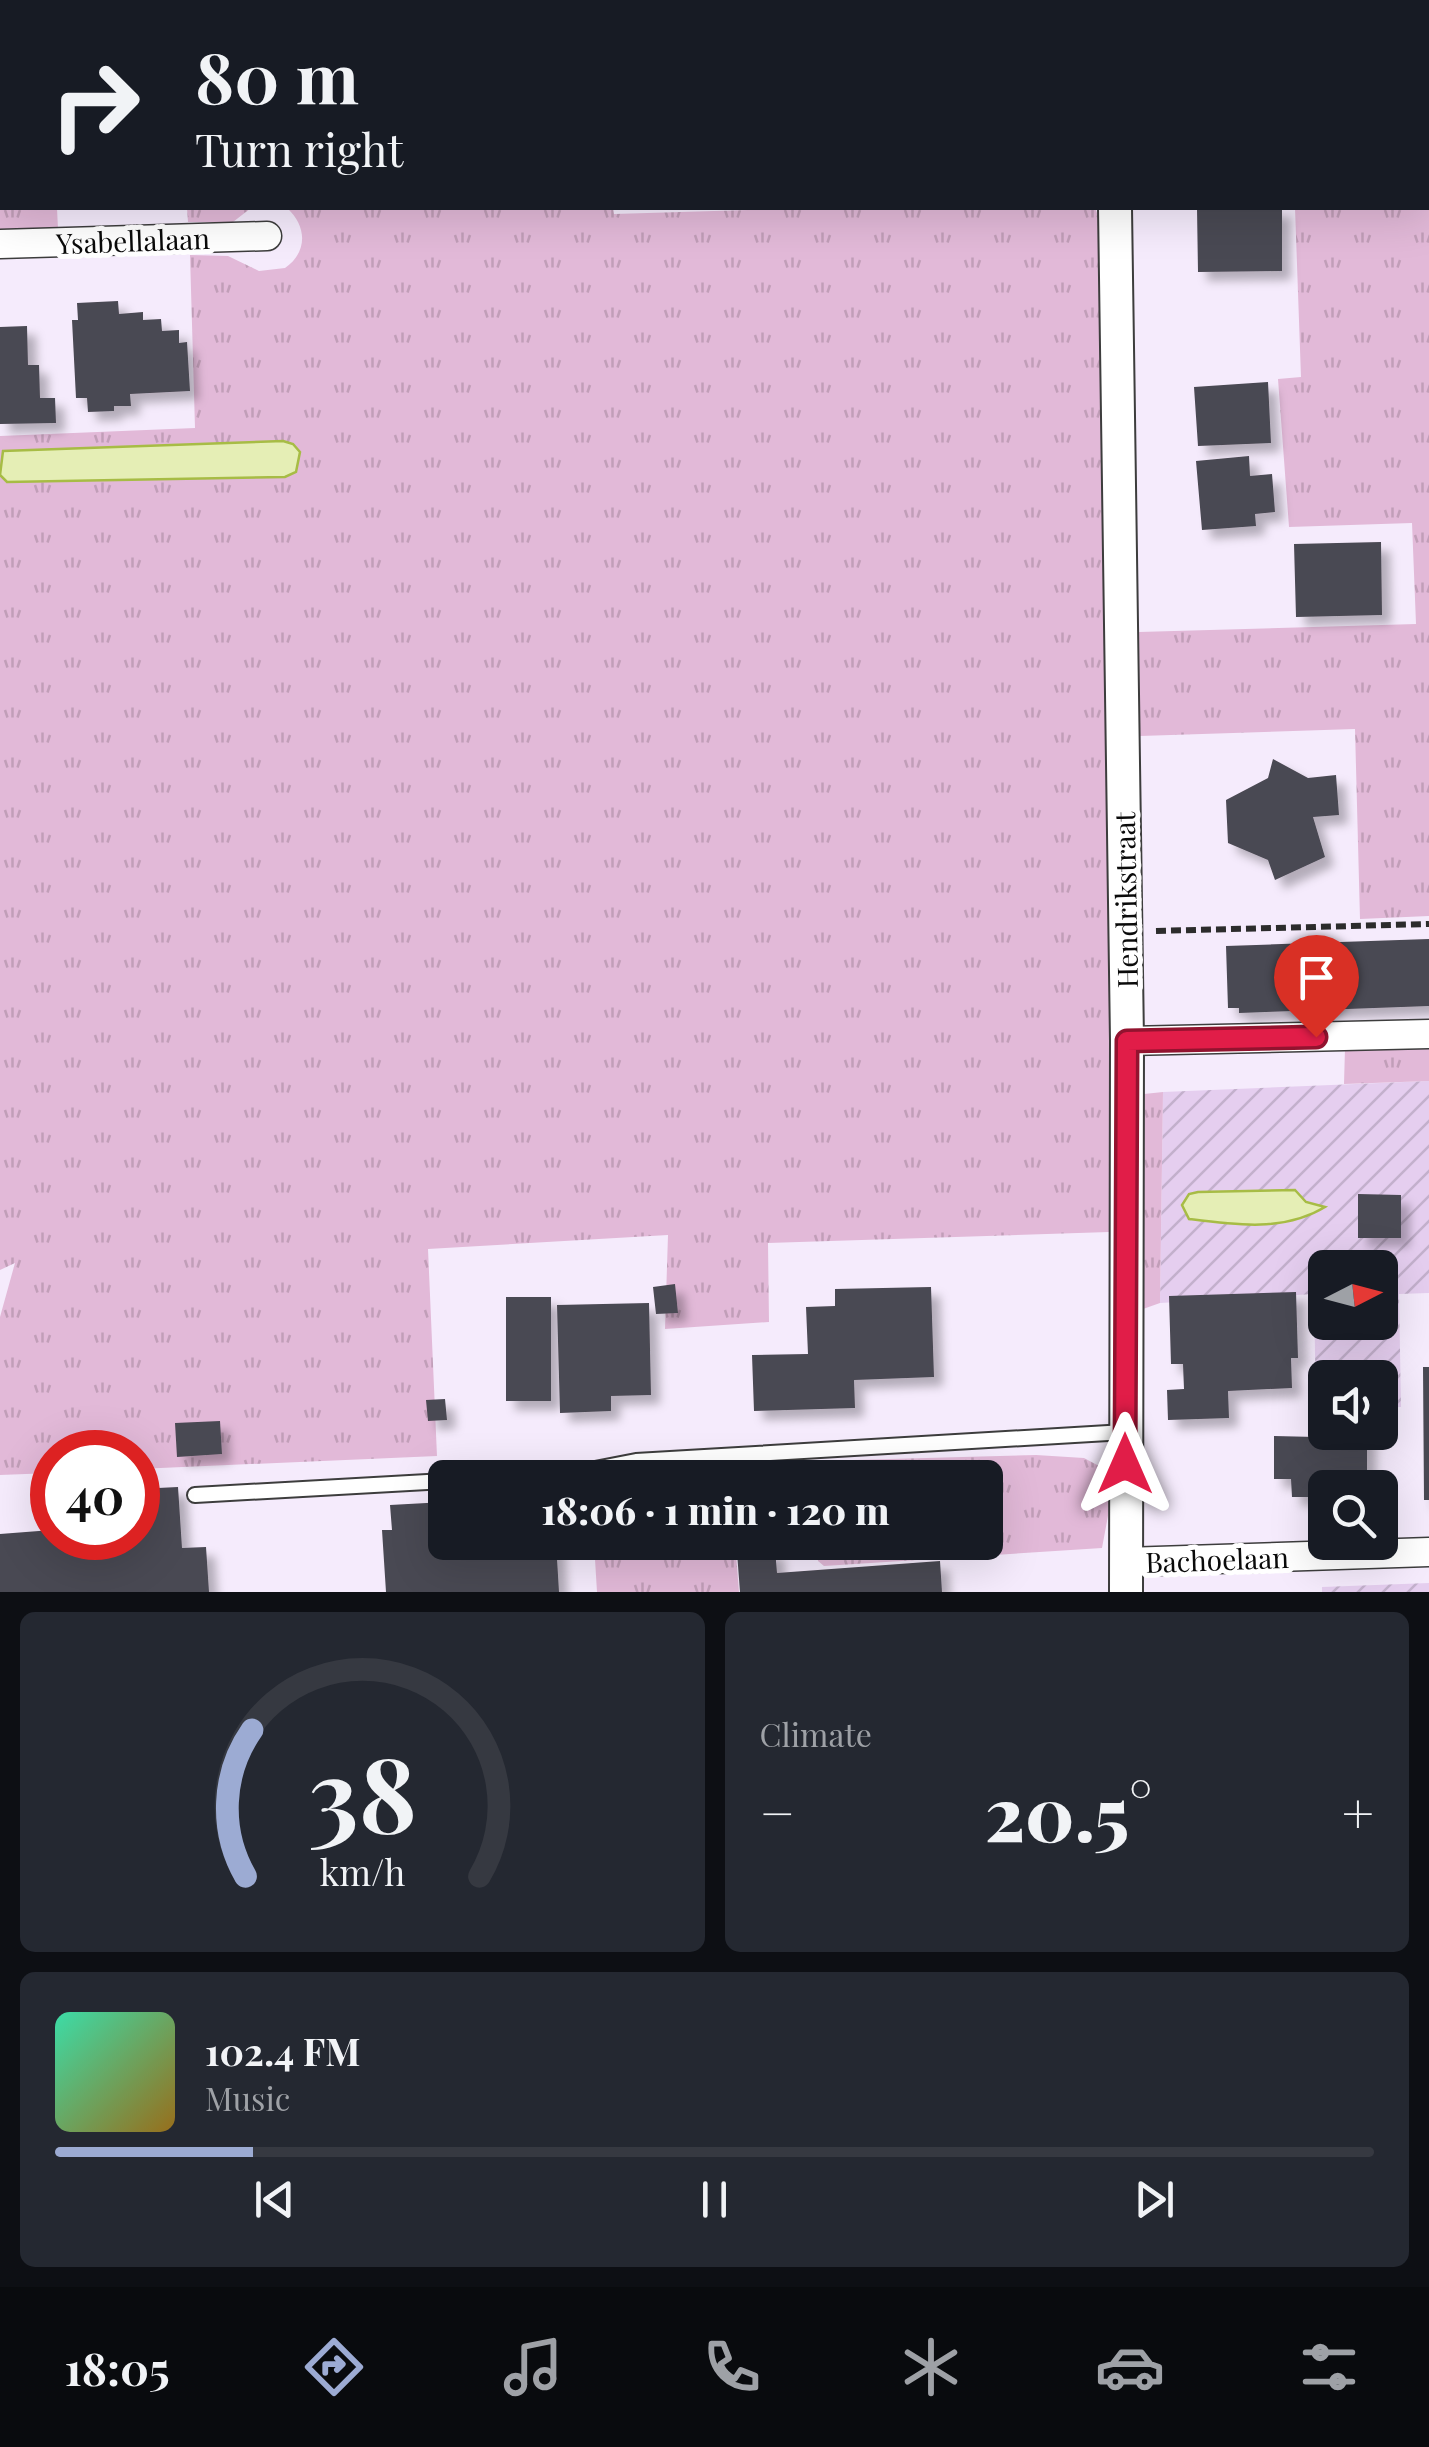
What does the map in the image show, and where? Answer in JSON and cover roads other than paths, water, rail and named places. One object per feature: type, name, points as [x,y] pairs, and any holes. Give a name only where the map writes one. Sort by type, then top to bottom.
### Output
[{"type":"street","name":"Hendrikstraat","points":[[1115,210],[1127,1041],[1125,1577]]},
{"type":"street","name":"Ysabellalaan","points":[[0,244],[266,236]]},
{"type":"street","points":[[1127,1041],[1429,1034]]},
{"type":"street","name":"Bachoelaan","points":[[1125,1577],[1429,1552]]},
{"type":"lane","points":[[653,1460],[1126,1432]]},
{"type":"lane","points":[[195,1495],[428,1482]]}]
